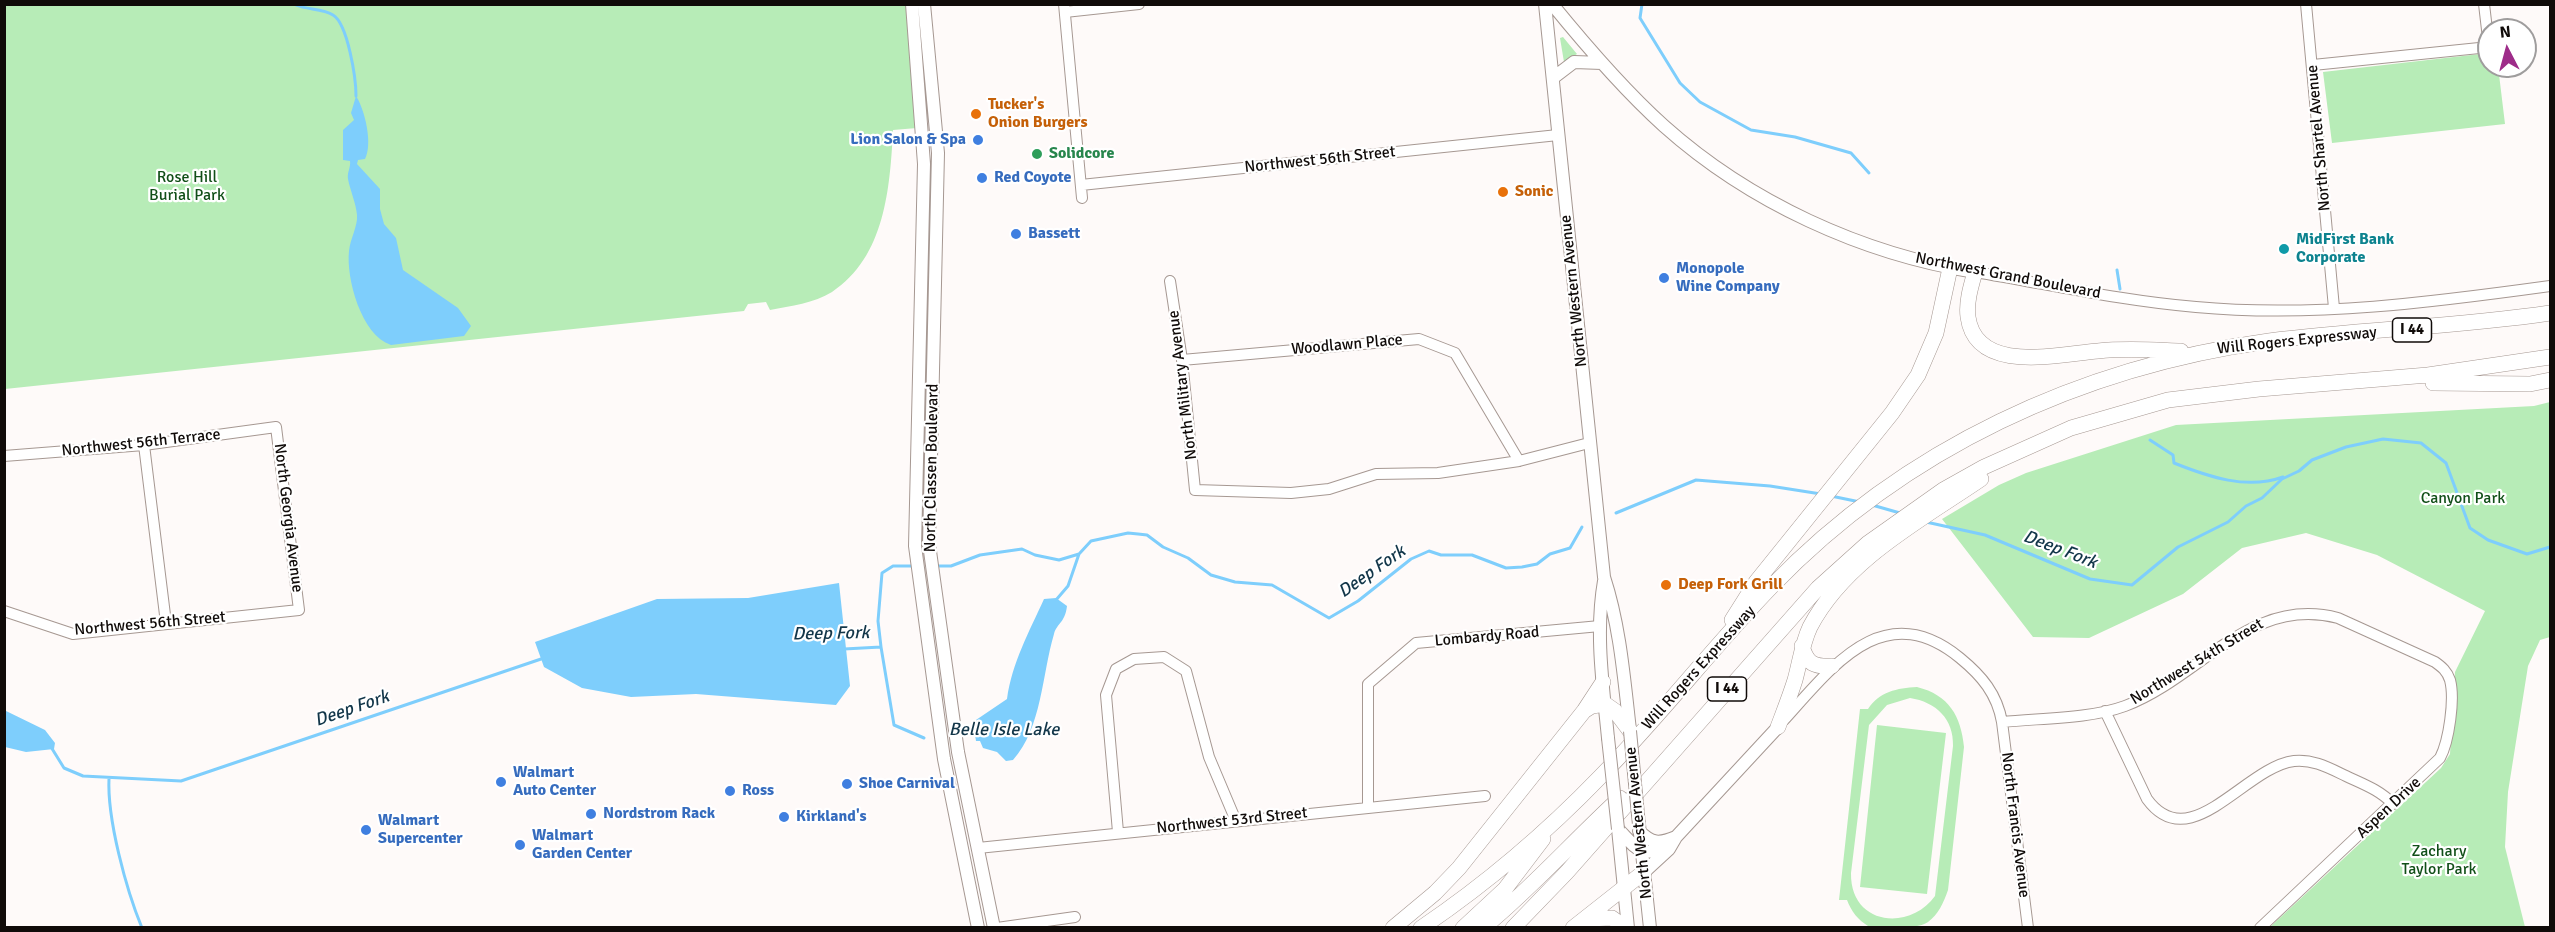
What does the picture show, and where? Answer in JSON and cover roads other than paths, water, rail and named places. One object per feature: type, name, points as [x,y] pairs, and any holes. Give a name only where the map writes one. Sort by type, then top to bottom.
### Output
[{"type":"highway","points":[[1709,656],[1756,582],[1853,462],[1918,375],[1936,333],[1950,268]]},
{"type":"highway","points":[[1975,272],[1968,305],[1969,323],[1975,336],[1999,354],[2028,357],[2115,349],[2205,352]]},
{"type":"highway","name":"Will Rogers Expressway","points":[[1421,927],[1468,893],[1561,816],[1603,775],[1773,586],[1830,532],[1902,476],[1976,432],[2047,399],[2116,374],[2205,352],[2274,341],[2449,326],[2550,313]]},
{"type":"highway","name":"I 44","points":[[1513,927],[1567,872],[1818,588],[1947,495],[2035,442],[2113,414],[2168,400],[2209,393],[2463,371],[2550,357]]},
{"type":"highway","points":[[2340,382],[2530,384],[2550,380]]},
{"type":"highway","points":[[1778,727],[1796,677],[1802,646],[1825,604],[1872,548]]},
{"type":"highway","points":[[1802,646],[1806,659],[1811,664],[1818,667],[1832,666]]},
{"type":"highway","points":[[1393,927],[1459,868],[1584,711],[1603,682]]},
{"type":"highway","points":[[1584,711],[1598,704],[1605,704],[1627,723]]},
{"type":"highway","points":[[1483,927],[1531,886],[1583,832],[1674,750]]},
{"type":"highway","points":[[1463,927],[1505,889],[1561,816]]},
{"type":"highway","points":[[1578,923],[1644,872]]},
{"type":"highway","points":[[1578,923],[1612,918],[1627,927]]},
{"type":"main road","name":"North Classen Boulevard","points":[[912,4],[923,141],[924,232],[915,479],[915,546],[952,802],[978,927]]},
{"type":"main road","name":"North Classen Boulevard","points":[[924,4],[938,153],[929,544],[933,583],[968,799],[995,927]]},
{"type":"main road","name":"North Western Avenue","points":[[1545,4],[1604,577],[1614,614],[1650,927]]},
{"type":"main road","name":"Northwest Grand Boulevard","points":[[1552,4],[1602,63],[1643,106],[1681,140],[1728,174],[1765,196],[1848,237],[1950,268],[1975,272]]},
{"type":"main road","points":[[1552,78],[1574,62],[1602,63]]},
{"type":"main road","points":[[924,232],[938,231]]},
{"type":"main road","points":[[918,388],[933,389]]},
{"type":"main road","points":[[915,479],[929,479]]},
{"type":"main road","name":"North Western Avenue","points":[[1604,577],[1600,626],[1603,682],[1620,833],[1627,927]]},
{"type":"main road","points":[[1644,872],[1669,849],[1676,837],[1778,727]]},
{"type":"main road","points":[[952,802],[968,799]]},
{"type":"main road","points":[[1639,831],[1648,840],[1655,842],[1676,837]]},
{"type":"main road","points":[[1620,833],[1633,848],[1641,852],[1650,853],[1669,849]]},
{"type":"street","points":[[1082,198],[1064,8],[1139,4]]},
{"type":"street","name":"North Shartel Avenue","points":[[2306,4],[2334,308]]},
{"type":"street","points":[[2313,65],[2477,48]]},
{"type":"street","name":"Northwest 56th Street","points":[[1081,186],[1558,135]]},
{"type":"street","name":"Northwest Grand Boulevard","points":[[1975,272],[2195,307],[2292,311],[2458,299],[2550,286]]},
{"type":"street","name":"North Military Avenue","points":[[1170,281],[1182,360],[1195,490],[1291,493],[1329,489],[1376,474],[1438,473],[1519,461]]},
{"type":"street","name":"Woodlawn Place","points":[[1182,360],[1419,339],[1455,353],[1519,461]]},
{"type":"street","name":"Northwest 56th Terrace","points":[[4,456],[144,445],[276,427]]},
{"type":"street","name":"North Georgia Avenue","points":[[276,427],[299,610]]},
{"type":"street","points":[[1519,461],[1589,443]]},
{"type":"street","points":[[144,445],[166,623]]},
{"type":"street","name":"Northwest 56th Street","points":[[4,611],[73,634],[299,610]]},
{"type":"street","name":"Northwest 54th Street","points":[[2002,722],[2105,711],[2122,707],[2159,689],[2256,625],[2290,614],[2322,614],[2338,618],[2435,662]]},
{"type":"street","name":"Lombardy Road","points":[[1368,808],[1368,684],[1416,643],[1600,626]]},
{"type":"street","points":[[1778,727],[1832,666],[1850,651],[1879,638],[1907,634],[1926,637],[1951,651],[1981,677],[1997,702],[2002,722]]},
{"type":"street","points":[[1118,832],[1106,695],[1116,669],[1134,658],[1164,657],[1186,670],[1209,757],[1236,821]]},
{"type":"street","name":"Aspen Drive","points":[[2260,927],[2432,768],[2446,747],[2450,681],[2445,669],[2435,662]]},
{"type":"street","points":[[2105,711],[2147,799],[2154,810],[2166,818],[2192,818],[2266,771],[2293,762],[2321,764],[2383,794],[2393,804]]},
{"type":"street","name":"North Francis Avenue","points":[[2002,722],[2028,927]]},
{"type":"street","name":"Northwest 53rd Street","points":[[978,848],[1485,796]]},
{"type":"street","points":[[995,927],[1075,917]]},
{"type":"water","points":[[356,96],[365,118],[368,136],[365,159],[358,160],[357,164],[380,189],[380,209],[384,224],[396,238],[403,270],[458,308],[471,326],[464,336],[391,345],[371,330],[364,318],[350,276],[349,251],[357,215],[348,179],[350,161],[343,160],[343,130],[354,120],[351,113]]},
{"type":"water","points":[[839,583],[850,686],[836,705],[696,694],[631,697],[582,688],[544,667],[535,642],[657,599],[748,598]]},
{"type":"water","name":"Belle Isle Lake","points":[[1056,598],[1067,606],[1065,616],[1054,634],[1036,717],[1023,747],[1013,760],[1006,761],[997,752],[983,748],[980,741],[976,741],[973,722],[1007,699],[1017,660],[1044,599]]},
{"type":"water","points":[[4,710],[45,730],[55,743],[54,749],[26,752],[5,747]]},
{"type":"waterway","points":[[1642,4],[1640,18],[1680,83],[1700,102],[1751,130],[1795,137],[1851,153],[1869,173]]},
{"type":"waterway","points":[[296,5],[329,13],[338,20],[350,52],[356,96]]},
{"type":"waterway","points":[[2117,270],[2120,289]]},
{"type":"waterway","name":"Deep Fork","points":[[1926,522],[1985,535],[2090,579],[2132,585],[2178,547],[2228,522],[2246,506],[2262,498],[2282,479],[2299,471],[2312,460],[2346,447],[2383,439],[2421,443],[2446,463],[2470,528],[2488,540],[2527,554],[2550,547]]},
{"type":"waterway","points":[[2150,440],[2173,455],[2174,463],[2214,477],[2242,482],[2269,481],[2283,477]]},
{"type":"waterway","name":"Deep Fork","points":[[1616,513],[1696,480],[1770,486],[1821,494]]},
{"type":"waterway","name":"Deep Fork","points":[[1831,496],[1860,502]]},
{"type":"waterway","name":"Deep Fork","points":[[1872,505],[1900,513]]},
{"type":"waterway","name":"Deep Fork","points":[[935,566],[951,566],[980,555],[1022,549],[1035,555],[1059,560],[1079,554],[1091,541],[1128,533],[1147,535],[1163,547],[1188,558],[1211,575],[1235,582],[1272,585],[1329,618],[1358,601],[1411,559],[1429,551],[1441,555],[1472,555],[1506,568],[1522,567],[1537,564],[1550,554],[1570,548],[1582,527]]},
{"type":"waterway","points":[[1056,600],[1068,586],[1079,554]]},
{"type":"waterway","name":"Deep Fork","points":[[844,649],[881,647],[878,621],[882,573],[893,566],[913,566]]},
{"type":"waterway","points":[[881,647],[894,725],[924,738]]},
{"type":"waterway","name":"Deep Fork","points":[[51,747],[64,768],[83,776],[181,781],[544,658]]},
{"type":"waterway","name":"Deep Fork","points":[[109,778],[114,833],[130,894],[142,928]]},
{"type":"place","name":"Tucker's Onion Burgers","points":[[976,114]]},
{"type":"place","name":"Lion Salon & Spa","points":[[978,140]]},
{"type":"place","name":"Solidcore","points":[[1037,154]]},
{"type":"place","name":"Red Coyote","points":[[982,178]]},
{"type":"place","name":"Sonic","points":[[1503,192]]},
{"type":"place","name":"Bassett","points":[[1016,234]]},
{"type":"place","name":"MidFirst Bank Corporate","points":[[2284,249]]},
{"type":"place","name":"Monopole Wine Company","points":[[1664,278]]},
{"type":"place","name":"Deep Fork Grill","points":[[1666,585]]},
{"type":"place","name":"Walmart Auto Center","points":[[501,782]]},
{"type":"place","name":"Shoe Carnival","points":[[847,784]]},
{"type":"place","name":"Ross","points":[[730,791]]},
{"type":"place","name":"Nordstrom Rack","points":[[591,814]]},
{"type":"place","name":"Kirkland's","points":[[784,817]]},
{"type":"place","name":"Walmart Supercenter","points":[[366,830]]},
{"type":"place","name":"Walmart Garden Center","points":[[520,845]]},
{"type":"park label","name":"Rose Hill Burial Park","points":[[187,187]]},
{"type":"park label","name":"Canyon Park","points":[[2463,499]]},
{"type":"park label","name":"Zachary Taylor Park","points":[[2439,861]]}]
